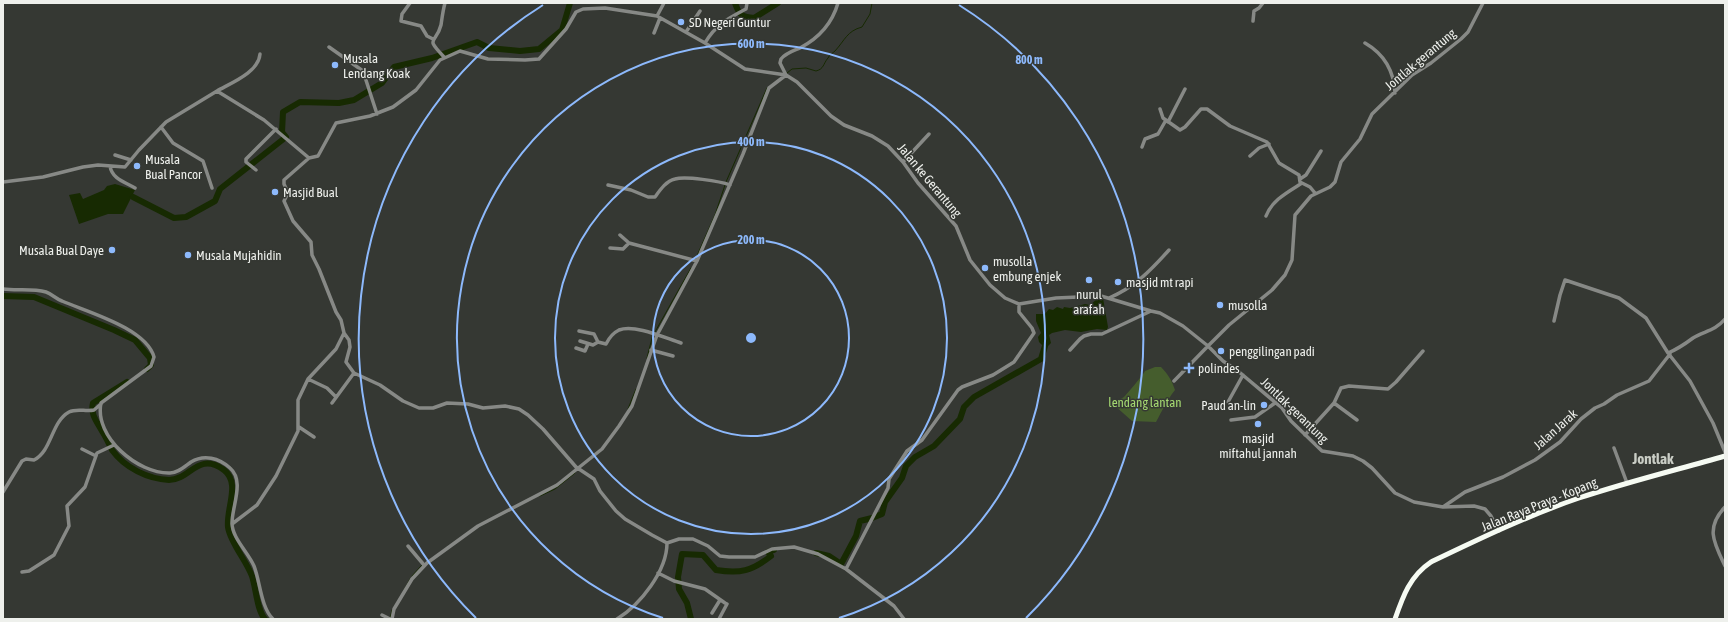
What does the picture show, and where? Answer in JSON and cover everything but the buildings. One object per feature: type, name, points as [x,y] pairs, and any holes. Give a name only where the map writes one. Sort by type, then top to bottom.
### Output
[{"type":"highway","name":"Jalan Raya Praya - Kopang","points":[[1395,619],[1407,587],[1424,567],[1443,556],[1579,498],[1725,456]]},
{"type":"street","points":[[410,3],[402,14],[401,21],[422,27],[426,34],[433,39]]},
{"type":"street","points":[[445,3],[440,28],[433,39],[434,46],[443,57],[412,93],[393,107],[377,114],[336,123],[318,156],[309,158],[284,180],[288,193],[284,201],[293,221],[311,242],[312,255],[350,344],[346,364],[354,374],[380,385],[403,401],[419,408],[433,408],[448,403],[468,404],[483,408],[505,406],[519,409],[539,425],[577,468],[593,477],[603,496],[626,519],[667,543],[679,539],[693,539],[708,546],[720,556],[729,557],[755,557],[772,549],[794,547],[818,554],[846,569],[894,606],[904,619]]},
{"type":"street","points":[[654,33],[658,17],[664,3]]},
{"type":"street","points":[[705,43],[715,28],[726,19],[746,9],[747,3]]},
{"type":"street","points":[[382,614],[391,619],[394,609],[412,579],[424,565],[478,526],[557,486],[577,468],[602,449],[628,412],[634,400],[657,335],[695,260],[769,88],[786,75],[780,63],[780,59],[786,54],[809,43],[823,31],[833,16],[838,3]]},
{"type":"street","points":[[1253,21],[1254,11],[1260,8],[1263,3]]},
{"type":"street","name":"Jontlak-gerantung","points":[[1483,3],[1468,32],[1431,63],[1412,75],[1372,114],[1360,139],[1341,162],[1335,182],[1330,187],[1306,200],[1294,217],[1292,260],[1285,275],[1272,290],[1229,325],[1208,346],[1221,359],[1243,375],[1282,408],[1304,435],[1323,452],[1353,456],[1363,461],[1375,470],[1395,493],[1414,502],[1443,507],[1480,507],[1488,512],[1499,531]]},
{"type":"street","name":"Jalan ke Gerantung","points":[[443,57],[462,50],[488,59],[539,59],[566,29],[576,12],[583,9],[611,8],[658,17],[705,43],[745,69],[786,75],[797,82],[831,116],[846,126],[872,136],[885,144],[903,162],[920,186],[956,226],[970,260],[986,280],[1000,295],[1019,304]]},
{"type":"street","points":[[686,32],[700,11]]},
{"type":"street","points":[[1365,43],[1378,52],[1386,62],[1394,77],[1395,93]]},
{"type":"street","points":[[329,47],[363,71],[377,114]]},
{"type":"street","points":[[3,182],[43,177],[79,167],[98,165],[125,167],[139,150],[171,118],[254,68],[259,60],[260,54]]},
{"type":"street","points":[[1142,147],[1145,139],[1158,134],[1185,89]]},
{"type":"street","points":[[217,91],[264,120],[309,158]]},
{"type":"street","points":[[1160,109],[1162,116],[1167,121],[1178,129],[1182,130],[1201,110],[1205,108],[1230,126],[1267,142],[1274,157],[1279,163],[1299,175],[1302,183],[1310,187],[1315,194]]},
{"type":"street","points":[[161,127],[172,143],[203,161],[212,188]]},
{"type":"street","points":[[256,170],[246,162],[246,159],[276,129]]},
{"type":"street","points":[[903,162],[929,134]]},
{"type":"street","points":[[1250,156],[1259,148],[1269,144]]},
{"type":"street","points":[[1300,179],[1306,175],[1321,151]]},
{"type":"street","points":[[115,155],[131,160]]},
{"type":"street","points":[[110,166],[111,173],[114,176],[135,188]]},
{"type":"street","points":[[608,185],[631,190],[648,198],[653,198],[662,186],[675,179],[727,183]]},
{"type":"street","points":[[1266,216],[1276,201],[1302,183]]},
{"type":"street","points":[[620,235],[629,243],[695,260]]},
{"type":"street","points":[[610,248],[623,249],[629,243]]},
{"type":"street","points":[[1108,298],[1138,282],[1169,250]]},
{"type":"street","points":[[1554,321],[1561,290],[1566,280],[1615,296],[1640,313],[1648,320],[1692,385],[1725,452]]},
{"type":"street","points":[[3,289],[48,292],[62,301],[126,328],[139,336],[150,348],[154,357],[151,366],[101,403],[93,411],[72,411],[62,418],[38,457],[34,460],[22,460],[3,492]]},
{"type":"street","points":[[846,569],[888,488],[889,479],[907,451],[922,440],[958,390],[997,373],[1018,358],[1034,333],[1032,328],[1019,312],[1019,304],[1084,296],[1101,296],[1166,315],[1208,346],[1174,381]]},
{"type":"street","points":[[1070,350],[1084,336],[1089,334],[1102,334],[1151,311]]},
{"type":"street","points":[[1669,353],[1686,344],[1693,338],[1713,329],[1725,319]]},
{"type":"street","points":[[580,341],[594,345],[598,342],[606,344],[615,333],[622,330],[650,333],[681,343]]},
{"type":"street","points":[[579,331],[594,334],[598,342]]},
{"type":"street","points":[[232,524],[258,503],[278,471],[299,427],[298,402],[308,379],[336,349],[344,333]]},
{"type":"street","points":[[576,348],[586,351],[588,344]]},
{"type":"street","points":[[651,350],[673,356]]},
{"type":"street","points":[[1304,435],[1334,403],[1337,392],[1343,387],[1390,388],[1423,351]]},
{"type":"street","name":"Jalan Jarak","points":[[1443,507],[1451,500],[1465,492],[1503,477],[1535,460],[1560,442],[1592,410],[1617,395],[1649,381],[1669,353]]},
{"type":"street","points":[[332,403],[354,374]]},
{"type":"street","points":[[1228,402],[1243,375]]},
{"type":"street","points":[[308,379],[329,389],[336,397]]},
{"type":"street","points":[[101,403],[101,419],[112,446],[139,466],[156,472],[176,472],[191,462],[203,458],[211,458],[224,463],[235,473],[237,479],[232,524],[235,533],[253,564],[268,616],[273,619]]},
{"type":"street","points":[[1231,420],[1255,417],[1275,403]]},
{"type":"street","points":[[1334,403],[1357,420]]},
{"type":"street","points":[[299,427],[314,437]]},
{"type":"street","points":[[22,572],[28,572],[54,554],[69,526],[67,506],[85,487],[98,452],[112,446]]},
{"type":"street","points":[[1614,448],[1627,483]]},
{"type":"street","points":[[82,449],[96,456]]},
{"type":"street","points":[[1725,507],[1714,521],[1712,533],[1725,566]]},
{"type":"street","points":[[617,619],[634,607],[658,573],[666,553],[667,543]]},
{"type":"street","points":[[408,546],[424,565]]},
{"type":"street","points":[[658,573],[674,582],[705,589],[727,604],[719,619]]},
{"type":"street","points":[[712,613],[720,600]]},
{"type":"green space","name":"lendang lantan","points":[[1155,367],[1161,367],[1170,378],[1175,390],[1156,422],[1132,421],[1114,405],[1126,395],[1145,371]]},
{"type":"shaded area","points":[[115,184],[135,190],[123,214],[108,214],[79,224],[69,195],[80,193],[83,199],[104,190],[107,186]]},
{"type":"shaded area","points":[[1103,298],[1108,327],[1107,330],[1097,329],[1081,332],[1065,330],[1049,335],[1051,343],[1048,346],[1042,345],[1039,342],[1038,337],[1041,333],[1036,321],[1036,314],[1045,314],[1049,309],[1053,310],[1057,307],[1063,309],[1064,307],[1070,308],[1085,304],[1090,305],[1097,299]]},
{"type":"waterway","points":[[133,197],[174,218],[186,217],[215,201],[220,189],[286,137],[282,132],[283,112],[300,102],[339,103],[354,100],[382,83],[394,67],[432,58],[477,42],[489,48],[520,51],[539,49],[562,30],[570,3]]},
{"type":"waterway","points":[[735,3],[742,15],[754,18],[778,3]]},
{"type":"waterway","points":[[787,73],[792,69],[806,68],[816,71],[821,69],[829,56],[847,36],[853,31],[862,27],[870,14],[872,3]]},
{"type":"waterway","points":[[726,182],[767,88]]},
{"type":"waterway","points":[[696,258],[715,215],[725,185]]},
{"type":"waterway","points":[[655,332],[691,268]]},
{"type":"waterway","points":[[3,296],[34,297],[135,340],[150,358],[151,365],[147,369]]},
{"type":"waterway","points":[[647,358],[653,334]]},
{"type":"waterway","points":[[816,553],[829,556],[841,564],[856,536],[860,521],[882,514],[885,502],[902,478],[906,466],[915,457],[934,446],[960,419],[964,407],[974,397],[1041,359],[1045,346]]},
{"type":"waterway","points":[[127,382],[93,403],[92,407],[94,418],[112,450],[130,467],[145,475],[161,479],[176,479],[201,465],[207,464],[215,465],[229,475],[232,482],[232,496],[228,520],[229,533],[252,576],[258,605],[265,619]]},
{"type":"waterway","points":[[628,409],[636,389]]},
{"type":"waterway","points":[[540,496],[555,489],[575,473]]},
{"type":"waterway","points":[[691,619],[687,603],[679,589],[678,577],[682,554],[703,555],[716,570],[732,572],[745,570],[758,565],[771,556],[768,552],[774,550]]},
{"type":"waterway","points":[[412,576],[422,565]]},
{"type":"waterway","points":[[404,590],[410,579]]},
{"type":"waterway","points":[[390,618],[392,610]]},
{"type":"place","name":"SD Negeri Guntur","points":[[681,22]]},
{"type":"place","name":"Musala Lendang Koak","points":[[335,65]]},
{"type":"place","name":"Musala Bual Pancor","points":[[137,166]]},
{"type":"place","name":"Masjid Bual","points":[[275,192]]},
{"type":"place","name":"Musala Bual Daye","points":[[112,250]]},
{"type":"place","name":"Musala Mujahidin","points":[[188,255]]},
{"type":"place","name":"musolla embung enjek","points":[[985,268]]},
{"type":"place","name":"nurul arafah","points":[[1089,280]]},
{"type":"place","name":"masjid mt rapi","points":[[1118,282]]},
{"type":"place","name":"musolla","points":[[1220,305]]},
{"type":"place","name":"penggilingan padi","points":[[1221,351]]},
{"type":"place","name":"polindes","points":[[1189,368]]},
{"type":"place","name":"Paud an-lin","points":[[1264,405]]},
{"type":"place","name":"masjid miftahul jannah","points":[[1258,424]]},
{"type":"district","name":"Jontlak","points":[[1653,459]]}]
